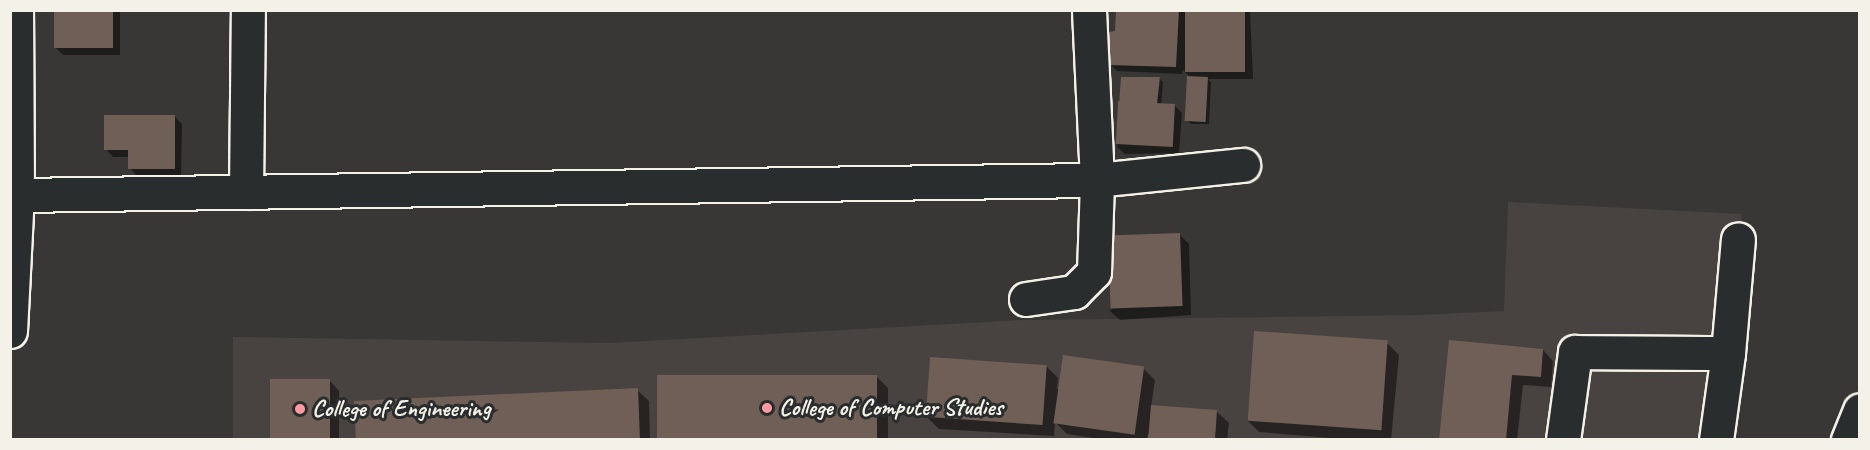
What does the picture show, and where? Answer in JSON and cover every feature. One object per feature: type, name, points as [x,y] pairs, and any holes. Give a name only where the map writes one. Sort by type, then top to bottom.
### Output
[{"type":"street","points":[[10,331],[18,195],[16,10]]},
{"type":"street","points":[[246,192],[248,10]]},
{"type":"street","points":[[1026,299],[1074,292],[1094,272],[1097,180],[1089,10]]},
{"type":"street","points":[[18,195],[1097,180],[1243,165]]},
{"type":"street","points":[[1716,440],[1728,353],[1738,239]]},
{"type":"street","points":[[1563,440],[1575,352],[1728,353]]},
{"type":"street","points":[[1848,440],[1860,410]]},
{"type":"shaded area","points":[[1508,202],[1742,214],[1723,439],[233,439],[233,337],[609,343],[1024,320],[1422,315],[1504,311]]},
{"type":"building","points":[[54,10],[113,10],[113,48],[54,48]]},
{"type":"building","points":[[1116,10],[1179,10],[1176,67],[1108,65],[1108,32],[1115,31]]},
{"type":"building","points":[[1185,10],[1245,10],[1245,72],[1185,72]]},
{"type":"building","points":[[1187,76],[1208,77],[1206,122],[1185,121]]},
{"type":"building","points":[[1121,77],[1160,77],[1157,104],[1119,105]]},
{"type":"building","points":[[1118,101],[1175,104],[1173,147],[1116,144]]},
{"type":"building","points":[[104,115],[175,115],[175,169],[128,169],[128,150],[104,150]]},
{"type":"building","points":[[1180,233],[1183,306],[1111,308],[1108,236]]},
{"type":"building","points":[[1254,331],[1388,340],[1381,430],[1248,421]]},
{"type":"building","points":[[1449,340],[1543,349],[1541,377],[1512,375],[1506,440],[1439,440]]},
{"type":"building","points":[[1063,355],[1144,366],[1135,435],[1053,423]]},
{"type":"building","points":[[930,357],[1047,365],[1043,425],[926,417]]},
{"type":"building","name":"College of Computer Studies","points":[[657,375],[877,375],[877,440],[657,440]]},
{"type":"building","name":"College of Engineering","points":[[270,379],[330,379],[330,440],[270,440]]},
{"type":"building","points":[[638,388],[640,440],[356,440],[354,401]]},
{"type":"building","points":[[1151,405],[1217,410],[1215,440],[1148,440]]},
{"type":"place","name":"College of Computer Studies","points":[[767,408]]},
{"type":"place","name":"College of Engineering","points":[[300,409]]}]
